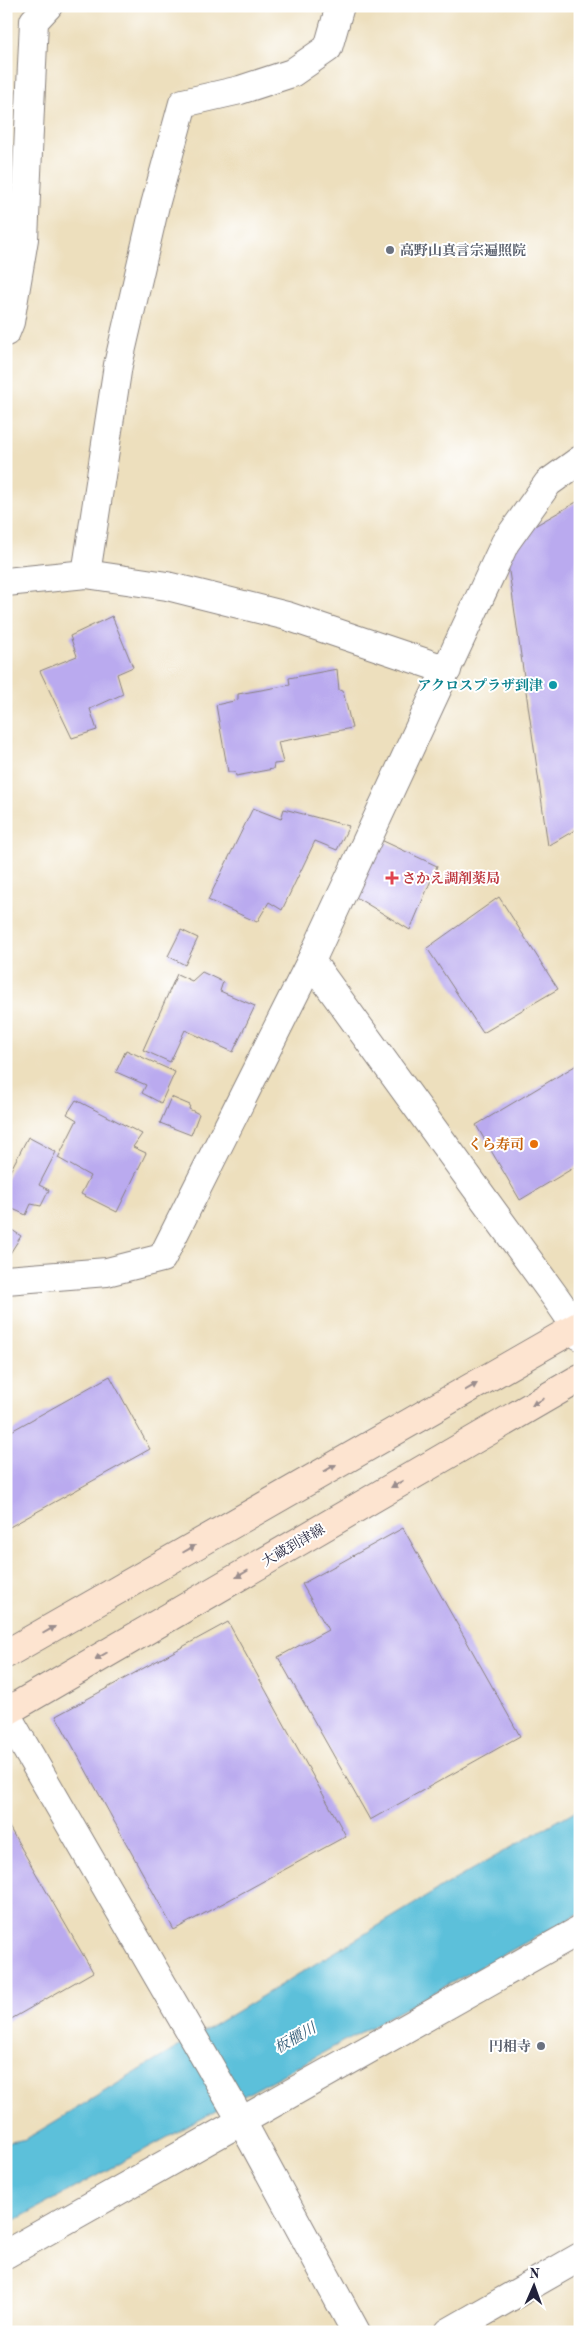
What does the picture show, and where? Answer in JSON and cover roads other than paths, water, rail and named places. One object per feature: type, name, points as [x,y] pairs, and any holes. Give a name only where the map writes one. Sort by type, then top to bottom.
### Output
[{"type":"main road","points":[[6,1654],[579,1329]]},
{"type":"main road","name":"大蔵到津線","points":[[6,1713],[580,1378]]},
{"type":"street","points":[[6,332],[10,322],[24,239],[34,21],[48,6]]},
{"type":"street","points":[[86,574],[118,365],[155,205],[183,103],[240,90],[292,73],[328,48],[340,6]]},
{"type":"street","points":[[6,1280],[107,1272],[162,1258],[311,961],[505,543],[548,483],[580,460]]},
{"type":"street","points":[[6,582],[86,574],[167,586],[287,616],[447,670]]},
{"type":"street","points":[[311,961],[579,1329]]},
{"type":"street","points":[[6,1713],[241,2120],[356,2332]]},
{"type":"street","points":[[6,2254],[580,1930]]},
{"type":"street","points":[[448,2332],[580,2257]]},
{"type":"water","name":"板櫃川","points":[[580,1808],[580,1913],[6,2225],[6,2143],[26,2139],[444,1886]]},
{"type":"place","name":"高野山真言宗遍照院","points":[[390,250]]},
{"type":"place","name":"アクロスプラザ到津","points":[[553,685]]},
{"type":"place","name":"さかえ調剤薬局","points":[[392,878]]},
{"type":"place","name":"くら寿司","points":[[534,1144]]},
{"type":"place","name":"円相寺","points":[[541,2046]]}]
